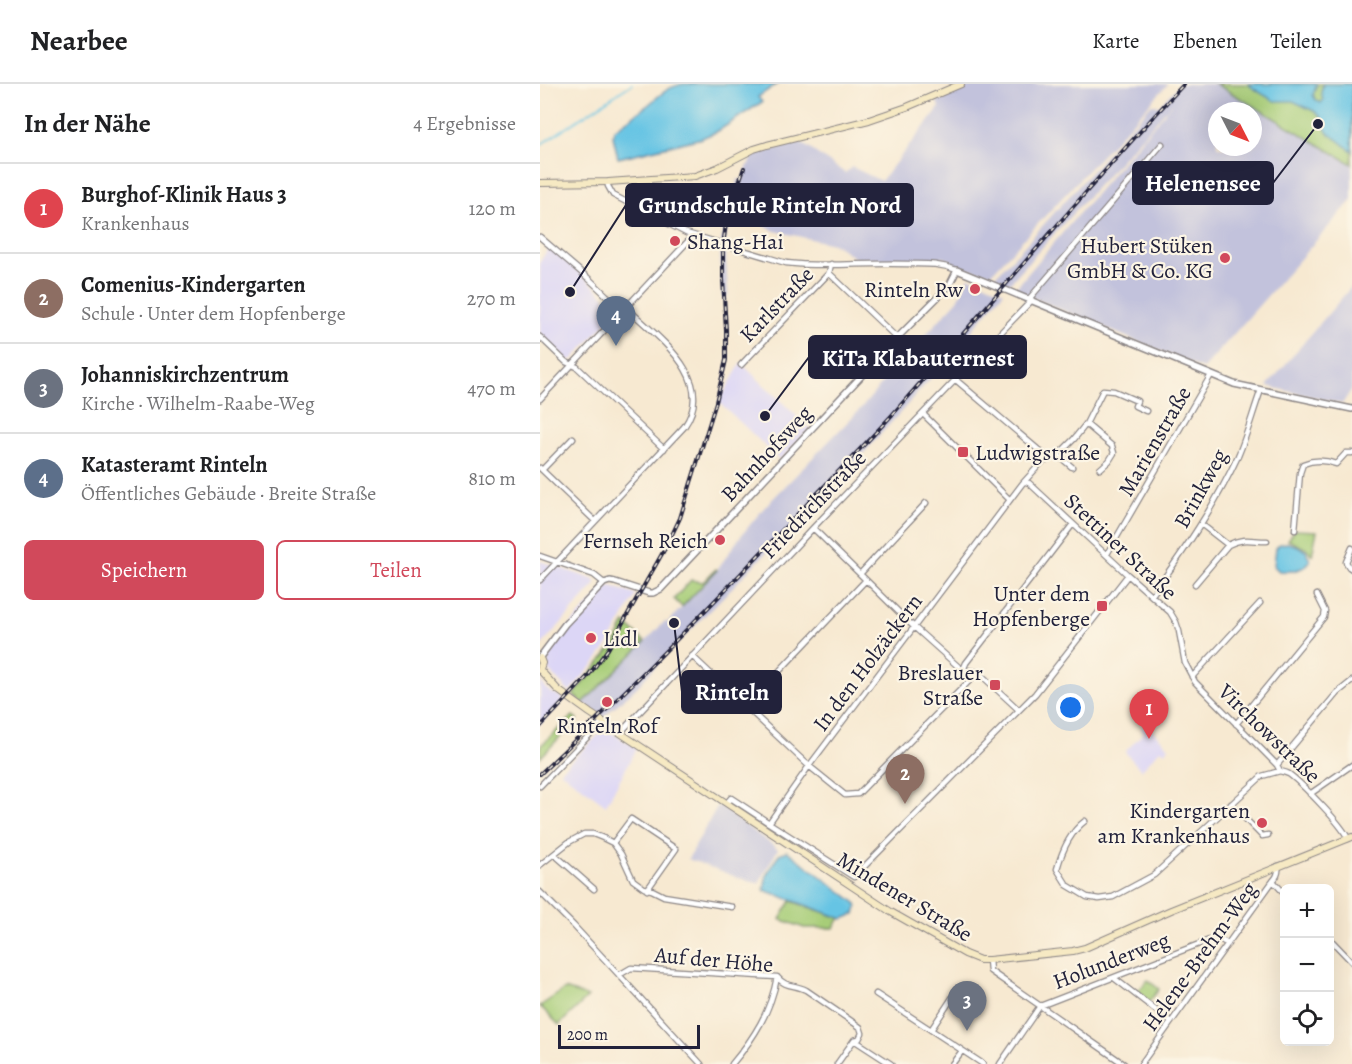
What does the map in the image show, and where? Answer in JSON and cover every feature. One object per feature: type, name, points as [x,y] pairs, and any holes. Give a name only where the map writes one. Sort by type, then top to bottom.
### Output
[{"type":"main road","points":[[540,183],[608,182],[700,175],[767,145],[868,120],[907,107],[962,84]]},
{"type":"main road","points":[[540,658],[542,665],[540,670]]},
{"type":"main road","name":"Mindener Straße","points":[[540,670],[563,693],[603,721],[896,915],[980,960],[1085,948],[1171,910],[1350,838]]},
{"type":"street","name":"Friedrichstraße","points":[[621,732],[1030,300],[1162,144]]},
{"type":"street","points":[[608,182],[613,195],[693,236],[786,263],[801,265],[941,264],[1234,384],[1352,409]]},
{"type":"street","points":[[540,399],[693,236]]},
{"type":"street","points":[[540,237],[673,352],[688,373],[692,382],[694,399],[688,421],[540,579]]},
{"type":"street","name":"Karlstraße","points":[[741,365],[829,273],[831,264]]},
{"type":"street","name":"Bahnhofsweg","points":[[604,583],[610,581],[640,591],[657,592],[949,286],[957,270]]},
{"type":"street","points":[[829,273],[897,338]]},
{"type":"street","points":[[540,337],[566,362],[578,368],[664,449]]},
{"type":"street","name":"Marienstraße","points":[[1107,554],[1211,375]]},
{"type":"street","points":[[956,380],[1048,459],[1058,455],[1086,424],[1103,390],[1114,391],[1137,401],[1135,406],[1146,411]]},
{"type":"street","name":"Brinkweg","points":[[1152,595],[1201,524],[1230,473],[1261,390]]},
{"type":"street","points":[[923,414],[1010,500]]},
{"type":"street","points":[[1086,424],[1112,446],[1113,453],[1109,461],[1100,469]]},
{"type":"street","points":[[573,438],[541,469],[595,521]]},
{"type":"street","points":[[1295,530],[1300,473],[1303,464],[1311,461],[1336,464],[1346,453],[1352,453]]},
{"type":"street","points":[[1058,455],[1072,467]]},
{"type":"street","name":"In den Holzäckern","points":[[770,823],[809,766],[1010,500],[1027,478],[1042,462],[1048,459]]},
{"type":"street","name":"Stettiner Straße","points":[[1026,482],[1165,606],[1176,622],[1185,663],[1192,677]]},
{"type":"street","points":[[860,574],[926,503]]},
{"type":"street","points":[[963,670],[966,663],[1073,524]]},
{"type":"street","points":[[1201,524],[1228,545]]},
{"type":"street","points":[[813,528],[960,669],[978,672],[1019,710]]},
{"type":"street","points":[[1196,584],[1228,545],[1244,539],[1267,541]]},
{"type":"street","points":[[1352,548],[1346,562],[1352,569]]},
{"type":"street","points":[[540,556],[594,575],[604,583],[555,636],[540,658]]},
{"type":"street","points":[[727,803],[731,798],[854,877],[1035,694],[1128,575]]},
{"type":"street","points":[[746,706],[866,580]]},
{"type":"street","points":[[1236,724],[1324,617],[1325,611],[1317,595]]},
{"type":"street","points":[[1192,677],[1260,603]]},
{"type":"street","points":[[692,656],[809,766],[845,795],[858,794],[978,672]]},
{"type":"street","name":"Virchowstraße","points":[[1192,677],[1277,765],[1280,771],[1287,773],[1310,794],[1350,838]]},
{"type":"street","points":[[1277,765],[1337,693],[1352,681]]},
{"type":"street","points":[[540,786],[603,721]]},
{"type":"street","points":[[1310,794],[1352,767]]},
{"type":"street","points":[[1085,821],[1062,850],[1057,868],[1067,885],[1087,897],[1099,899],[1113,897],[1155,875],[1262,776],[1280,771]]},
{"type":"street","points":[[1231,804],[1262,836],[1269,835]]},
{"type":"street","points":[[614,843],[631,819],[676,849],[647,890]]},
{"type":"street","points":[[540,865],[568,842],[584,834],[593,834],[614,843],[633,880],[647,890],[664,896],[732,907]]},
{"type":"street","points":[[554,854],[594,889]]},
{"type":"street","name":"Helene-Brehm-Weg","points":[[1141,1064],[1274,881],[1278,867]]},
{"type":"street","points":[[1274,881],[1280,888]]},
{"type":"street","points":[[540,892],[701,1064]]},
{"type":"street","name":"Holunderweg","points":[[1040,1006],[1212,939],[1228,944]]},
{"type":"street","points":[[1334,944],[1352,962]]},
{"type":"street","points":[[989,960],[990,971],[1124,1064]]},
{"type":"street","name":"Auf der Höhe","points":[[619,975],[631,968],[777,977],[782,983],[806,990],[860,1027],[862,1033],[858,1039],[854,1040]]},
{"type":"street","points":[[732,1064],[760,1025],[769,1008],[777,977]]},
{"type":"street","points":[[1114,978],[1171,1022]]},
{"type":"street","points":[[876,993],[982,1064]]},
{"type":"street","points":[[931,1030],[954,995],[962,997]]},
{"type":"street","points":[[1000,1064],[1040,1006]]},
{"type":"street","points":[[837,1064],[854,1040],[891,1064]]},
{"type":"street","points":[[952,1064],[963,1051]]},
{"type":"shaded area","points":[[976,84],[1168,84],[991,274],[952,265],[951,261],[942,257],[940,261],[856,259],[837,245],[775,231],[734,211],[746,170],[753,155],[800,142],[845,173],[852,167],[881,181],[940,107],[936,101]]},
{"type":"shaded area","points":[[1180,84],[1216,84],[1247,102],[1208,102],[1208,156],[1262,156],[1262,111],[1352,164],[1352,200],[1203,369],[1014,290],[1178,97],[1008,285],[992,279],[1152,104],[1159,106]]},
{"type":"shaded area","points":[[738,179],[741,180],[728,221],[725,242],[728,296],[722,297],[720,248],[724,224]]},
{"type":"shaded area","points":[[549,247],[582,274],[618,310],[572,360],[567,360],[540,334],[540,262]]},
{"type":"shaded area","points":[[969,277],[1004,292],[862,455],[636,688],[603,717],[583,703],[665,621],[667,623],[717,570],[763,509],[864,405],[958,300]]},
{"type":"shaded area","points":[[1352,286],[1352,389],[1342,404],[1267,386]]},
{"type":"shaded area","points":[[741,363],[810,429],[780,460],[719,402]]},
{"type":"shaded area","points":[[540,561],[592,579],[596,584],[540,647]]},
{"type":"shaded area","points":[[611,586],[636,595],[611,640],[594,664],[569,692],[548,670],[548,658],[568,627],[605,588]]},
{"type":"shaded area","points":[[540,680],[551,693],[563,699],[540,724]]},
{"type":"shaded area","points":[[1146,724],[1169,747],[1165,752],[1161,749],[1141,770],[1125,752],[1144,732],[1141,729]]},
{"type":"shaded area","points":[[605,729],[637,748],[606,805],[560,771]]},
{"type":"shaded area","points":[[718,805],[778,849],[759,883],[688,859]]},
{"type":"green space","points":[[1216,84],[1352,84],[1352,164],[1262,111],[1262,102],[1247,102]]},
{"type":"green space","points":[[1295,530],[1317,531],[1312,555],[1307,549],[1288,540]]},
{"type":"green space","points":[[716,569],[682,607],[674,599],[691,580],[703,582]]},
{"type":"green space","points":[[625,623],[645,642],[583,703],[573,695],[614,645]]},
{"type":"green space","points":[[573,716],[577,719],[540,758],[540,746]]},
{"type":"green space","points":[[791,901],[840,918],[834,928],[804,928],[780,919]]},
{"type":"green space","points":[[1148,980],[1159,989],[1149,1002],[1137,992]]},
{"type":"green space","points":[[565,989],[588,997],[559,1025],[540,1006]]},
{"type":"water","points":[[684,84],[777,84],[758,97],[762,102],[718,131],[702,138],[618,158],[613,136],[614,130],[664,92]]},
{"type":"water","points":[[1250,84],[1317,84],[1313,95],[1321,103],[1323,84],[1352,84],[1352,151],[1327,132],[1321,117],[1314,111],[1293,101],[1274,101]]},
{"type":"water","points":[[1288,543],[1306,551],[1310,561],[1304,567],[1296,570],[1279,571],[1274,566],[1276,548],[1280,544]]},
{"type":"water","points":[[787,851],[856,903],[855,914],[843,919],[764,890],[767,874],[779,854]]},
{"type":"waterway","points":[[540,145],[632,84]]},
{"type":"railway","points":[[540,774],[698,618],[880,428],[1110,165],[1184,84]]},
{"type":"railway","points":[[540,727],[588,676],[608,649],[680,518],[716,402],[726,360],[723,245],[727,217],[744,168]]},
{"type":"place","name":"Helenensee","points":[[1318,124]]},
{"type":"place","name":"Shang-Hai","points":[[675,241]]},
{"type":"place","name":"Hubert Stüken GmbH & Co. KG","points":[[1225,258]]},
{"type":"place","name":"Rinteln Rw","points":[[975,289]]},
{"type":"place","name":"Grundschule Rinteln Nord","points":[[570,292]]},
{"type":"place","name":"Katasteramt Rinteln","points":[[616,346]]},
{"type":"place","name":"KiTa Klabauternest","points":[[765,416]]},
{"type":"place","name":"Ludwigstraße","points":[[963,452]]},
{"type":"place","name":"Fernseh Reich","points":[[720,540]]},
{"type":"place","name":"Unter dem Hopfenberge","points":[[1102,606]]},
{"type":"place","name":"Rinteln","points":[[674,623]]},
{"type":"place","name":"Lidl","points":[[591,638]]},
{"type":"place","name":"Breslauer Straße","points":[[995,685]]},
{"type":"place","name":"Rinteln Rof","points":[[607,702]]},
{"type":"place","name":"Burghof-Klinik Haus 3","points":[[1149,739]]},
{"type":"place","name":"Comenius-Kindergarten","points":[[905,804]]},
{"type":"place","name":"Kindergarten am Krankenhaus","points":[[1262,823]]},
{"type":"place","name":"Johanniskirchzentrum","points":[[967,1031]]}]
